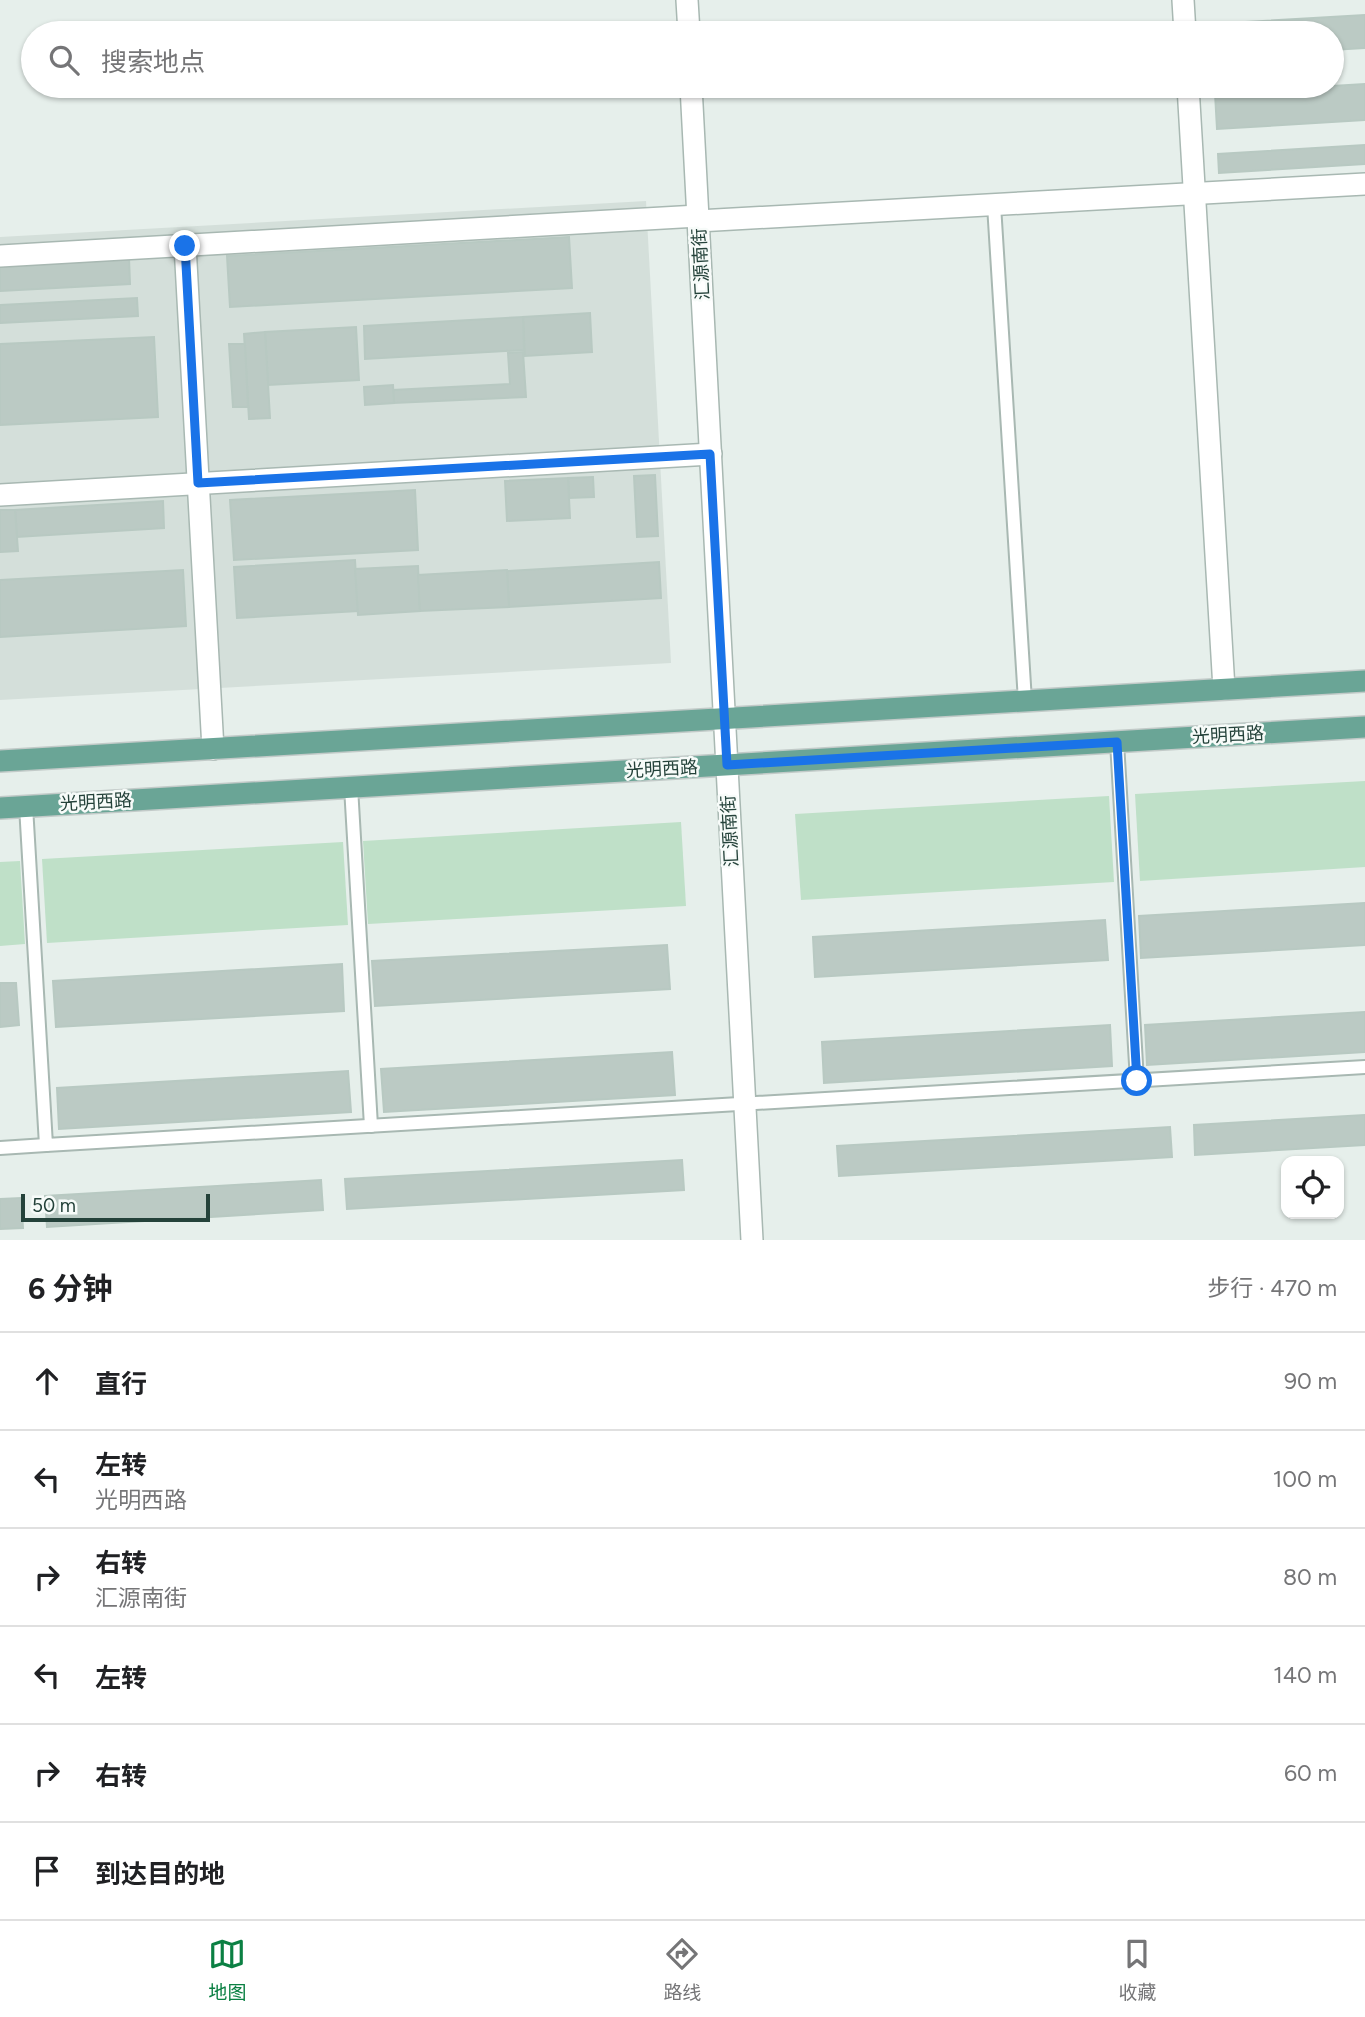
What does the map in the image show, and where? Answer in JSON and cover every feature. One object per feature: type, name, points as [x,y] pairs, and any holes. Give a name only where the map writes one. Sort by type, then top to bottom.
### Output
[{"type":"main road","points":[[0,761],[1365,681]]},
{"type":"main road","name":"光明西路","points":[[0,808],[1365,727]]},
{"type":"street","points":[[687,0],[688,21]]},
{"type":"street","points":[[1183,0],[1184,21]]},
{"type":"street","name":"汇源南街","points":[[692,98],[752,1240]]},
{"type":"street","points":[[1189,98],[1224,689]]},
{"type":"street","points":[[0,256],[1365,184]]},
{"type":"street","points":[[185,246],[213,749]]},
{"type":"street","points":[[0,495],[710,454]]},
{"type":"lane","points":[[994,205],[1025,701]]},
{"type":"lane","points":[[1117,742],[1137,1081]]},
{"type":"lane","points":[[351,787],[371,1126]]},
{"type":"lane","points":[[26,806],[46,1145]]},
{"type":"lane","points":[[0,1148],[1365,1067]]},
{"type":"shaded area","points":[[646,201],[671,663],[0,700],[0,237]]},
{"type":"green space","points":[[1365,781],[1365,867],[1140,881],[1135,794]]},
{"type":"green space","points":[[1109,796],[1114,882],[801,900],[795,814]]},
{"type":"green space","points":[[681,822],[686,906],[368,924],[363,841]]},
{"type":"green space","points":[[343,842],[348,925],[47,943],[42,859]]},
{"type":"green space","points":[[20,861],[25,944],[0,946],[0,862]]},
{"type":"building","points":[[1365,15],[1365,48],[1344,49],[1344,21],[1262,21]]},
{"type":"building","points":[[1365,84],[1365,120],[1217,129],[1215,98],[1344,98],[1344,85]]},
{"type":"building","points":[[1365,145],[1365,164],[1219,173],[1218,154]]},
{"type":"building","points":[[569,237],[572,288],[230,307],[227,256]]},
{"type":"building","points":[[129,258],[130,284],[0,291],[0,265]]},
{"type":"building","points":[[137,298],[138,316],[0,323],[0,305]]},
{"type":"building","points":[[590,313],[592,352],[525,356],[523,317]]},
{"type":"building","points":[[523,317],[524,350],[365,359],[364,326]]},
{"type":"building","points":[[356,327],[359,380],[268,385],[265,332]]},
{"type":"building","points":[[265,332],[270,418],[249,419],[244,334]]},
{"type":"building","points":[[154,337],[158,417],[0,425],[0,344]]},
{"type":"building","points":[[229,344],[245,344],[248,407],[233,407]]},
{"type":"building","points":[[523,352],[526,397],[394,403],[393,390],[510,384],[508,353]]},
{"type":"building","points":[[393,385],[394,403],[365,405],[364,387]]},
{"type":"building","points":[[655,475],[658,536],[637,537],[634,476]]},
{"type":"building","points":[[593,477],[594,497],[569,498],[568,478]]},
{"type":"building","points":[[568,478],[570,518],[507,521],[505,481]]},
{"type":"building","points":[[415,490],[418,550],[234,560],[230,500]]},
{"type":"building","points":[[163,501],[164,528],[17,537],[15,510]]},
{"type":"building","points":[[0,510],[15,510],[18,551],[0,552]]},
{"type":"building","points":[[355,560],[358,611],[237,618],[234,567]]},
{"type":"building","points":[[659,562],[661,598],[509,607],[507,571]]},
{"type":"building","points":[[418,566],[420,611],[358,615],[355,569]]},
{"type":"building","points":[[183,570],[186,626],[0,637],[0,580]]},
{"type":"building","points":[[507,570],[509,607],[420,611],[418,575]]},
{"type":"building","points":[[1365,903],[1365,945],[1141,958],[1139,916]]},
{"type":"building","points":[[1105,920],[1108,960],[815,977],[813,937]]},
{"type":"building","points":[[667,945],[670,989],[375,1006],[372,961]]},
{"type":"building","points":[[342,964],[344,1011],[56,1027],[53,981]]},
{"type":"building","points":[[0,983],[16,983],[19,1025],[0,1027]]},
{"type":"building","points":[[1365,1012],[1365,1052],[1147,1065],[1145,1025]]},
{"type":"building","points":[[1110,1025],[1112,1066],[824,1083],[822,1042]]},
{"type":"building","points":[[672,1052],[675,1095],[384,1112],[381,1069]]},
{"type":"building","points":[[348,1071],[351,1112],[59,1129],[57,1088]]},
{"type":"building","points":[[1365,1115],[1365,1145],[1195,1155],[1194,1125]]},
{"type":"building","points":[[1170,1127],[1172,1157],[839,1176],[837,1146]]},
{"type":"building","points":[[682,1160],[684,1190],[347,1209],[345,1179]]},
{"type":"building","points":[[321,1180],[323,1210],[47,1227],[45,1196]]},
{"type":"building","points":[[21,1198],[23,1228],[0,1229],[0,1199]]},
{"type":"route","points":[[185,246],[198,483],[710,454],[727,765],[1117,742],[1137,1081]]}]
